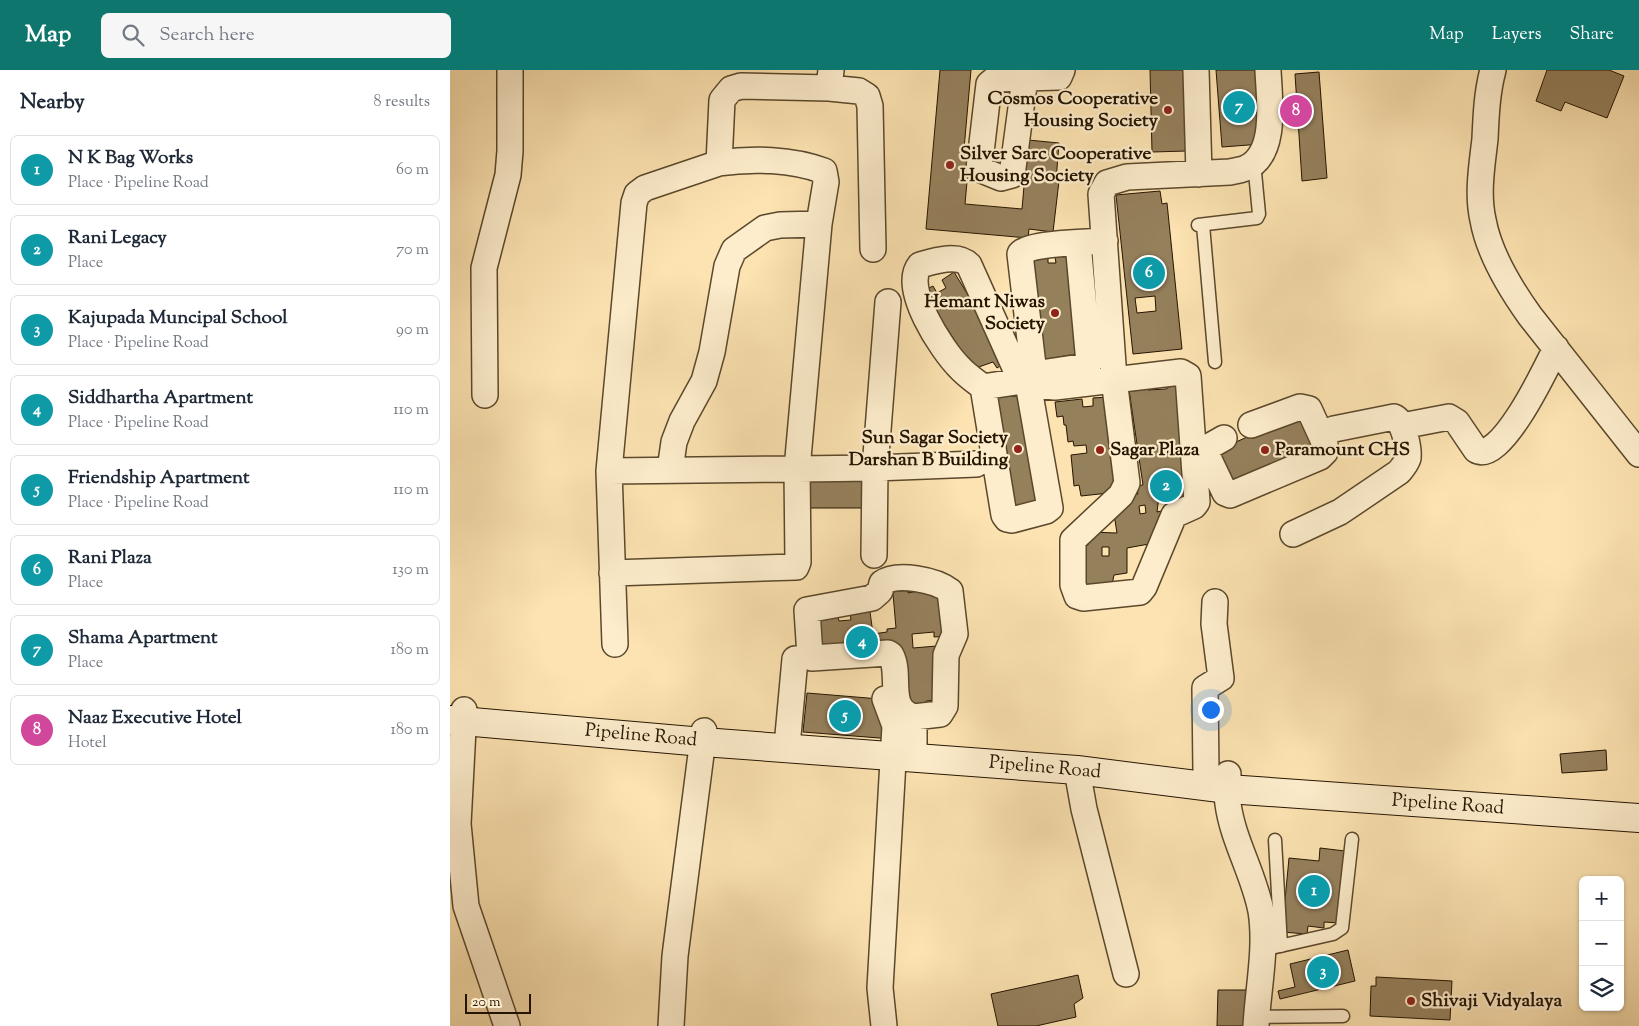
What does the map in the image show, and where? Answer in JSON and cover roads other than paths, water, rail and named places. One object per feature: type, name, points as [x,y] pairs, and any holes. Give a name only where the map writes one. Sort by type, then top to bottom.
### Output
[{"type":"street","points":[[485,395],[484,268],[508,175],[510,151],[510,70]]},
{"type":"street","points":[[1025,78],[1059,77],[1062,70]]},
{"type":"street","points":[[1196,70],[1199,174]]},
{"type":"street","points":[[1105,241],[1026,248],[1020,254],[1032,370],[1034,374],[1064,378],[1114,379],[1181,372],[1188,376],[1198,496],[1194,506],[1174,515],[1144,587],[1140,592],[1083,598],[1077,596],[1073,586],[1073,540],[1121,495],[1128,483],[1114,379],[1102,194],[1107,183],[1127,177],[1199,174],[1238,170],[1254,162],[1265,147],[1270,119],[1268,70]]},
{"type":"street","points":[[1493,70],[1482,164],[1482,219],[1488,239],[1513,292],[1639,454]]},
{"type":"street","points":[[718,163],[722,100],[731,89],[741,86],[830,79],[859,91],[867,96],[870,106],[872,248]]},
{"type":"street","points":[[612,574],[796,567],[798,562],[797,469],[819,224],[826,182],[824,171],[783,162],[741,159],[718,163],[645,188],[638,194],[634,203],[608,471],[612,574],[615,644]]},
{"type":"street","points":[[670,470],[674,442],[682,421],[704,381],[712,352],[727,266],[734,250],[764,228],[780,225],[819,224]]},
{"type":"street","points":[[983,387],[1024,382],[1054,387],[1064,378],[1087,366],[1089,362],[1078,243]]},
{"type":"street","points":[[957,258],[964,260],[969,265],[1024,382],[1050,508],[1046,511],[1012,520],[1007,519],[1004,515],[983,387],[958,366],[924,317],[915,276],[920,265],[957,258]]},
{"type":"street","points":[[874,555],[875,468],[888,302]]},
{"type":"street","points":[[1402,426],[1449,418],[1458,422],[1476,450],[1484,452],[1493,448],[1515,423],[1556,348]]},
{"type":"street","points":[[1224,438],[1210,446],[1206,453],[1225,493],[1230,495],[1320,457],[1324,452],[1325,444],[1309,408],[1306,406],[1300,406],[1251,425]]},
{"type":"street","points":[[1293,534],[1340,512],[1399,472],[1406,464],[1408,456],[1402,426],[1398,419],[1389,417],[1334,429],[1321,434]]},
{"type":"street","points":[[608,471],[875,468],[976,464]]},
{"type":"street","points":[[913,578],[950,590],[955,634],[945,661],[945,706],[940,714],[914,717],[907,715],[898,704],[891,655],[888,653],[811,657],[807,610],[872,598],[880,591],[882,583],[891,579],[913,578]]},
{"type":"street","points":[[1215,602],[1215,634],[1221,678],[1205,688],[1221,778],[1230,818],[1265,879],[1261,911],[1271,948],[1256,1021]]},
{"type":"street","points":[[788,742],[795,659]]},
{"type":"street","points":[[885,699],[904,752]]},
{"type":"street","points":[[457,715],[458,824],[466,906],[507,1026]]},
{"type":"street","name":"Pipeline Road","points":[[457,715],[703,737],[1077,764],[1221,778],[1637,812]]},
{"type":"street","points":[[884,1026],[880,988],[904,752],[914,717]]},
{"type":"street","points":[[671,1026],[675,956],[703,737]]},
{"type":"street","points":[[1077,764],[1084,808],[1126,974]]},
{"type":"lane","points":[[1215,362],[1200,225],[1258,218],[1254,162]]},
{"type":"lane","points":[[1271,948],[1333,934],[1342,928],[1352,839]]},
{"type":"lane","points":[[1265,879],[1274,840]]},
{"type":"lane","points":[[1256,1021],[1343,1016]]},
{"type":"place","name":"Shama Apartment","points":[[1239,107]]},
{"type":"place","name":"Cosmos Cooperative Housing Society","points":[[1168,110]]},
{"type":"place","name":"Naaz Executive Hotel","points":[[1296,111]]},
{"type":"place","name":"Silver Sarc Cooperative Housing Society","points":[[950,165]]},
{"type":"place","name":"Rani Plaza","points":[[1149,273]]},
{"type":"place","name":"Hemant Niwas Society","points":[[1055,313]]},
{"type":"place","name":"Sun Sagar Society Darshan B Building","points":[[1018,449]]},
{"type":"place","name":"Sagar Plaza","points":[[1100,450]]},
{"type":"place","name":"Paramount CHS","points":[[1265,450]]},
{"type":"place","name":"Rani Legacy","points":[[1166,486]]},
{"type":"place","name":"Siddhartha Apartment","points":[[862,642]]},
{"type":"place","name":"Friendship Apartment","points":[[845,716]]},
{"type":"place","name":"N K Bag Works","points":[[1314,891]]},
{"type":"place","name":"Kajupada Muncipal School","points":[[1323,972]]},
{"type":"place","name":"Shivaji Vidyalaya","points":[[1411,1001]]}]
